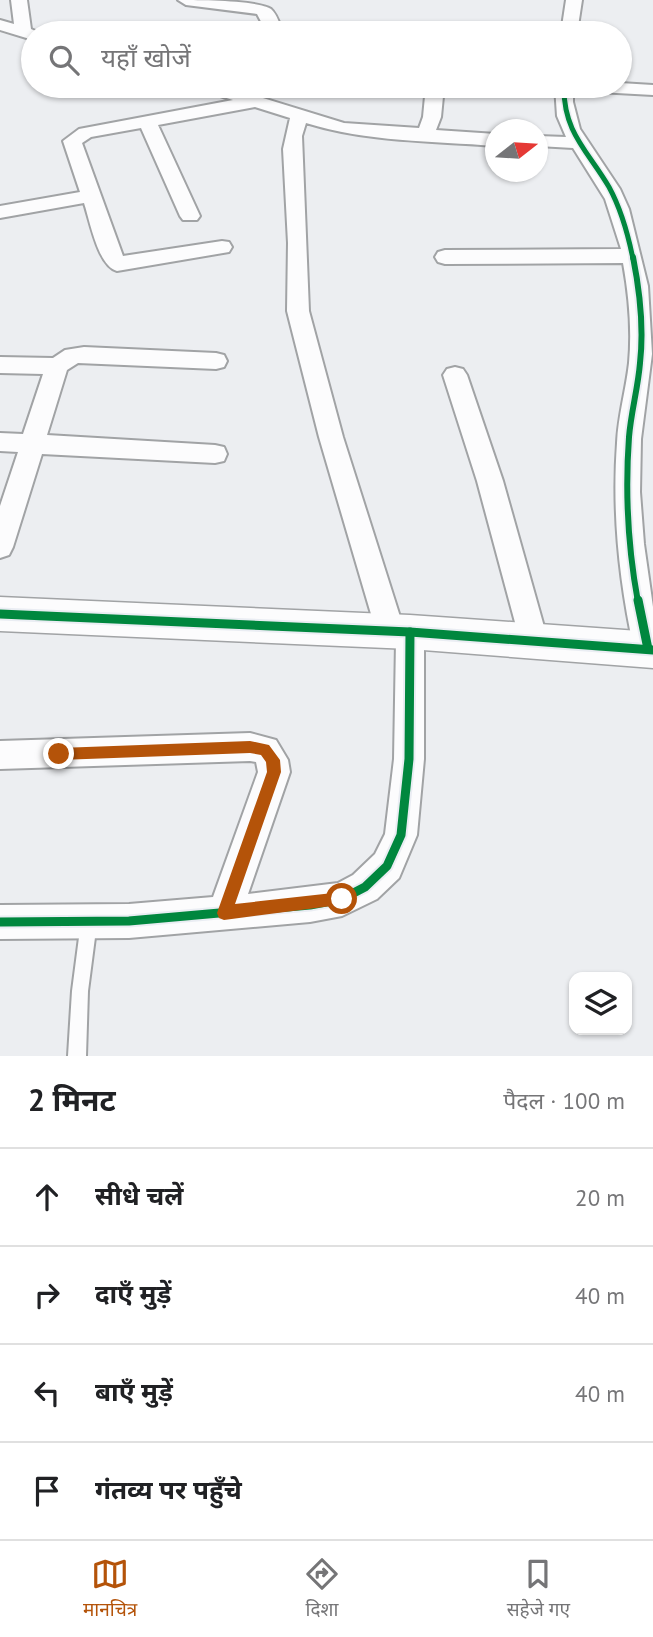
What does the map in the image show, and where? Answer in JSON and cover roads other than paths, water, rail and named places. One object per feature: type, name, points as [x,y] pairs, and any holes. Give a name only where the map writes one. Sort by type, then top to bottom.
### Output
[{"type":"street","points":[[19,0],[25,21]]},
{"type":"street","points":[[186,0],[262,10],[270,21]]},
{"type":"street","points":[[571,21],[574,0]]},
{"type":"street","points":[[1,25],[21,31]]},
{"type":"street","points":[[632,89],[653,90]]},
{"type":"street","points":[[222,247],[117,264],[72,141],[85,133],[242,98]]},
{"type":"street","points":[[261,98],[300,115],[342,128],[485,139]]},
{"type":"street","points":[[425,136],[432,117],[434,98]]},
{"type":"street","points":[[0,614],[400,632],[650,649],[644,595],[626,495],[629,435],[640,363],[641,313],[632,256],[621,216],[610,190],[567,123],[563,98]]},
{"type":"street","points":[[0,922],[129,921],[342,899],[365,887],[387,866],[401,835],[409,759],[400,632],[328,424],[298,311],[298,243],[292,136],[300,115]]},
{"type":"street","points":[[147,121],[190,216]]},
{"type":"street","points":[[548,142],[578,143]]},
{"type":"street","points":[[0,212],[90,196]]},
{"type":"street","points":[[445,257],[632,256]]},
{"type":"street","points":[[0,365],[57,366],[73,356],[84,355],[216,361]]},
{"type":"street","points":[[0,547],[57,366]]},
{"type":"street","points":[[455,375],[494,493],[534,641]]},
{"type":"street","points":[[0,442],[215,453]]},
{"type":"street","points":[[0,755],[250,747],[265,750],[273,760],[274,772],[224,913]]},
{"type":"lane","points":[[77,1056],[80,991],[89,921]]}]
